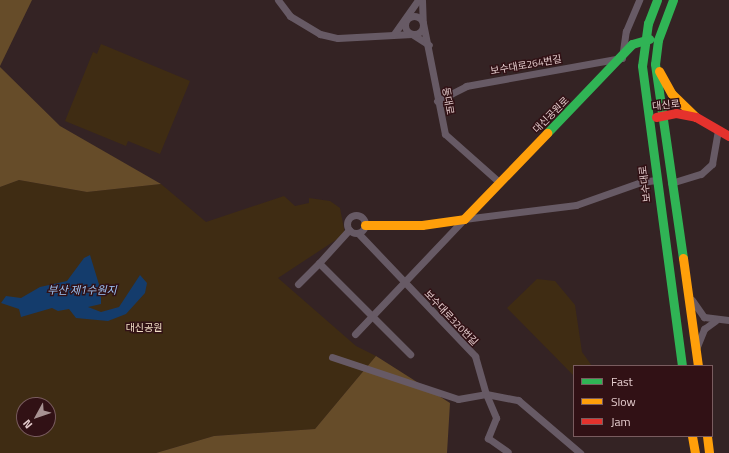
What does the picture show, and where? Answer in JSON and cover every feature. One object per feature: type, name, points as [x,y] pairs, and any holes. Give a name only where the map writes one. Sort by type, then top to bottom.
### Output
[{"type":"main road","name":"보수대로","points":[[657,0],[644,38],[642,66],[682,365]]},
{"type":"main road","points":[[673,0],[658,40],[656,64],[686,294],[698,365]]},
{"type":"main road","name":"대신공원로","points":[[464,219],[622,58],[632,44],[644,38]]},
{"type":"main road","points":[[644,38],[658,40]]},
{"type":"main road","points":[[656,64],[672,94],[696,117]]},
{"type":"main road","name":"대신로","points":[[648,118],[676,113],[696,117],[729,136]]},
{"type":"main road","points":[[365,225],[422,225],[464,219]]},
{"type":"main road","points":[[692,437],[695,453]]},
{"type":"main road","points":[[707,437],[709,453]]},
{"type":"street","points":[[278,0],[290,16],[320,34],[338,38],[412,34],[420,31],[423,23],[418,17],[407,20]]},
{"type":"street","points":[[394,34],[407,20],[418,0]]},
{"type":"street","name":"동대로","points":[[422,0],[423,23],[429,46],[437,101],[445,134],[499,182]]},
{"type":"street","points":[[622,58],[626,32],[639,0]]},
{"type":"street","points":[[407,20],[406,28],[429,46]]},
{"type":"street","name":"보수대로264번길","points":[[437,101],[466,86],[622,58]]},
{"type":"street","points":[[671,184],[701,174],[712,164],[718,130]]},
{"type":"street","points":[[464,219],[576,205],[641,182],[656,180]]},
{"type":"street","points":[[298,284],[349,230],[349,219],[354,216],[362,217],[365,225],[358,233],[349,230]]},
{"type":"street","name":"대신공원로","points":[[355,334],[402,282],[464,219]]},
{"type":"street","name":"보수대로320번길","points":[[358,233],[402,282],[475,356],[486,394],[496,418],[488,438],[508,452]]},
{"type":"street","points":[[319,263],[410,354]]},
{"type":"street","points":[[686,294],[698,314],[715,321],[729,320]]},
{"type":"street","points":[[696,349],[704,329],[715,321]]},
{"type":"street","points":[[332,358],[458,398],[486,394],[518,400],[580,453]]},
{"type":"green space","points":[[101,44],[190,81],[160,154],[128,141],[126,146],[65,121],[93,52],[97,54]]},
{"type":"green space","name":"대신공원","points":[[19,180],[87,192],[161,184],[206,222],[284,196],[295,206],[309,203],[309,198],[330,201],[340,208],[345,234],[278,278],[356,346],[376,356],[315,429],[214,436],[156,453],[0,453],[0,187]]},
{"type":"green space","points":[[537,279],[555,281],[575,305],[582,352],[591,365],[573,365],[573,375],[507,308]]},
{"type":"shaded area","points":[[0,0],[32,0],[0,66]]},
{"type":"shaded area","points":[[0,67],[60,126],[161,184],[87,192],[19,180],[0,187]]},
{"type":"shaded area","points":[[376,356],[450,403],[447,453],[156,453],[214,436],[315,429]]},
{"type":"water","name":"부산 제1수원지","points":[[90,255],[101,291],[101,304],[88,307],[101,312],[119,307],[140,275],[147,283],[145,293],[126,314],[108,321],[76,318],[69,309],[58,311],[52,308],[21,317],[19,309],[1,303],[6,296],[21,298],[40,287],[67,281],[84,258]]},
{"type":"traffic: fast","points":[[657,0],[648,23],[642,66],[682,365]]},
{"type":"traffic: fast","points":[[673,0],[658,40],[655,64],[683,258]]},
{"type":"traffic: fast","points":[[547,133],[632,44],[649,39]]},
{"type":"traffic: slow","points":[[659,71],[672,94],[696,117]]},
{"type":"traffic: slow","points":[[365,225],[422,225],[464,219],[547,133]]},
{"type":"traffic: slow","points":[[683,258],[698,365]]},
{"type":"traffic: slow","points":[[692,437],[695,453]]},
{"type":"traffic: slow","points":[[707,437],[709,453]]},
{"type":"traffic: jam","points":[[656,117],[676,113],[696,117],[729,136]]}]
